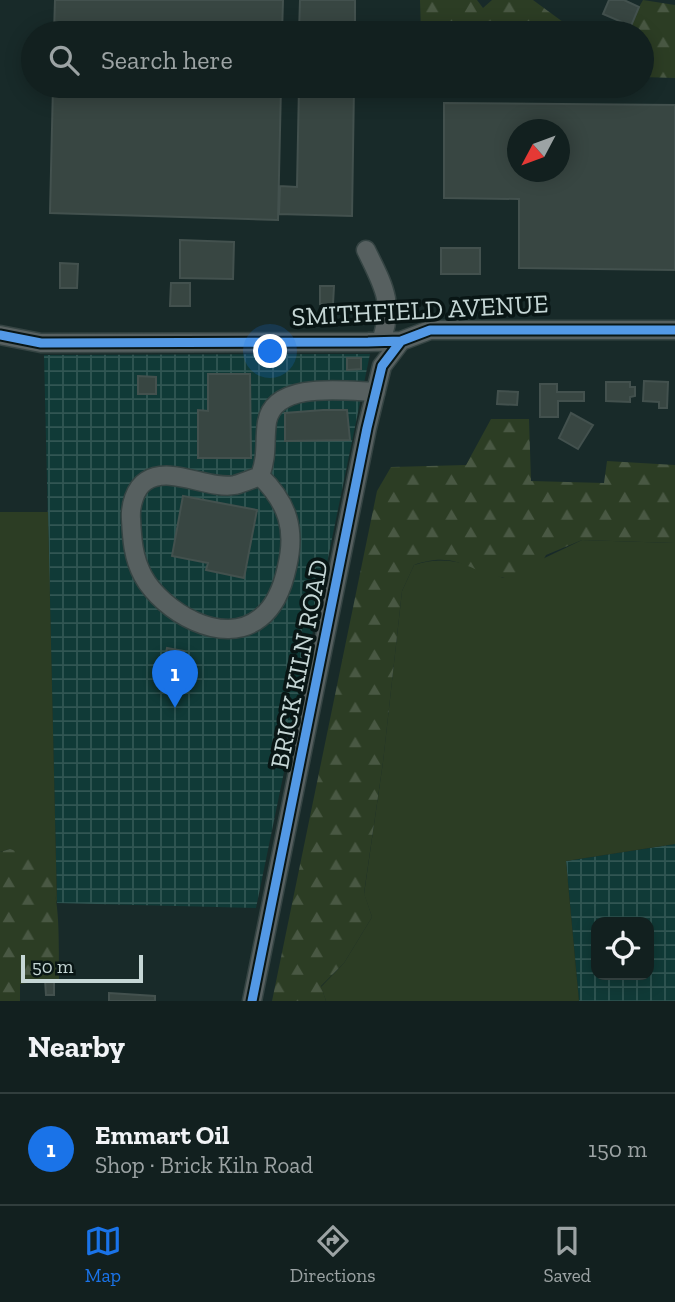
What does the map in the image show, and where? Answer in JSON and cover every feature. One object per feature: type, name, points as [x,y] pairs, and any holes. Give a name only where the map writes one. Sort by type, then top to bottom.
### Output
[{"type":"street","points":[[366,250],[382,283],[390,317],[381,341]]},
{"type":"street","name":"SMITHFIELD AVENUE","points":[[0,335],[41,343],[401,341],[430,330],[675,330]]},
{"type":"street","name":"BRICK KILN ROAD","points":[[252,1001],[376,392],[382,366],[401,341]]},
{"type":"street","points":[[260,476],[267,454],[267,420],[274,407],[288,396],[313,390],[376,392]]},
{"type":"street","points":[[260,476],[285,506],[292,527],[284,582],[274,603],[260,618],[244,627],[208,627],[169,606],[144,577],[132,548],[131,511],[139,486],[148,479],[161,477],[234,485],[260,476]]},
{"type":"shaded area","points":[[370,354],[256,908],[57,903],[44,355]]},
{"type":"shaded area","points":[[675,844],[675,1001],[579,1001],[566,861]]},
{"type":"green space","points":[[420,0],[477,0],[483,8],[492,0],[533,0],[562,21],[421,21]]},
{"type":"green space","points":[[643,0],[675,5],[675,78],[654,77],[654,21],[631,21]]},
{"type":"green space","points":[[491,419],[529,419],[531,481],[604,483],[607,461],[675,465],[675,543],[582,540],[546,555],[533,579],[492,575],[452,561],[429,561],[414,565],[402,591],[383,762],[364,893],[372,917],[344,963],[321,986],[326,1001],[272,1001],[377,491],[391,467],[466,465]]},
{"type":"green space","points":[[0,512],[48,512],[57,903],[47,871],[10,849],[0,852]]},
{"type":"green space","points":[[582,540],[675,543],[675,844],[566,861],[579,1001],[326,1001],[321,987],[344,963],[372,917],[364,894],[383,762],[402,591],[414,565],[437,561],[459,562],[503,578]]},
{"type":"green space","points":[[10,849],[38,859],[48,871],[58,917],[59,979],[20,984],[20,1001],[0,1001],[0,852]]},
{"type":"building","points":[[55,0],[283,0],[282,21],[54,21]]},
{"type":"building","points":[[300,0],[355,0],[355,21],[299,21]]},
{"type":"building","points":[[609,0],[624,0],[639,7],[633,21],[619,21],[603,14]]},
{"type":"building","points":[[53,98],[281,98],[278,220],[50,213]]},
{"type":"building","points":[[299,98],[354,98],[352,216],[279,214],[280,186],[297,187]]},
{"type":"building","points":[[444,103],[675,105],[675,270],[519,268],[519,199],[444,198]]},
{"type":"building","points":[[180,240],[234,242],[233,279],[180,278]]},
{"type":"building","points":[[441,248],[480,248],[480,274],[441,274]]},
{"type":"building","points":[[60,263],[78,264],[77,288],[60,288]]},
{"type":"building","points":[[171,283],[190,283],[190,306],[170,306]]},
{"type":"building","points":[[320,286],[334,286],[333,304],[320,304]]},
{"type":"building","points":[[347,358],[361,358],[361,369],[347,370]]},
{"type":"building","points":[[208,374],[250,374],[251,458],[198,458],[198,410],[208,411]]},
{"type":"building","points":[[138,376],[156,377],[156,394],[138,394]]},
{"type":"building","points":[[644,381],[668,382],[667,408],[659,408],[659,402],[643,401]]},
{"type":"building","points":[[606,382],[630,382],[630,387],[635,387],[635,396],[630,397],[630,402],[606,401]]},
{"type":"building","points":[[540,384],[557,384],[557,392],[584,392],[584,401],[558,401],[558,417],[540,417]]},
{"type":"building","points":[[498,391],[518,392],[517,405],[497,404]]},
{"type":"building","points":[[347,410],[350,440],[285,441],[285,413]]},
{"type":"building","points":[[571,413],[593,425],[578,449],[559,438]]},
{"type":"building","points":[[183,496],[257,510],[244,578],[206,570],[208,563],[172,556]]},
{"type":"building","points":[[167,648],[184,651],[179,674],[162,671]]},
{"type":"building","points":[[45,980],[54,980],[54,995],[46,995]]},
{"type":"building","points":[[109,993],[155,996],[155,1001],[109,1001]]},
{"type":"cycle path","points":[[0,335],[41,343],[368,342],[401,341],[430,330],[675,330]]},
{"type":"cycle path","points":[[252,1001],[367,428],[382,366],[401,341]]},
{"type":"place","name":"Emmart Oil","points":[[175,708]]}]
